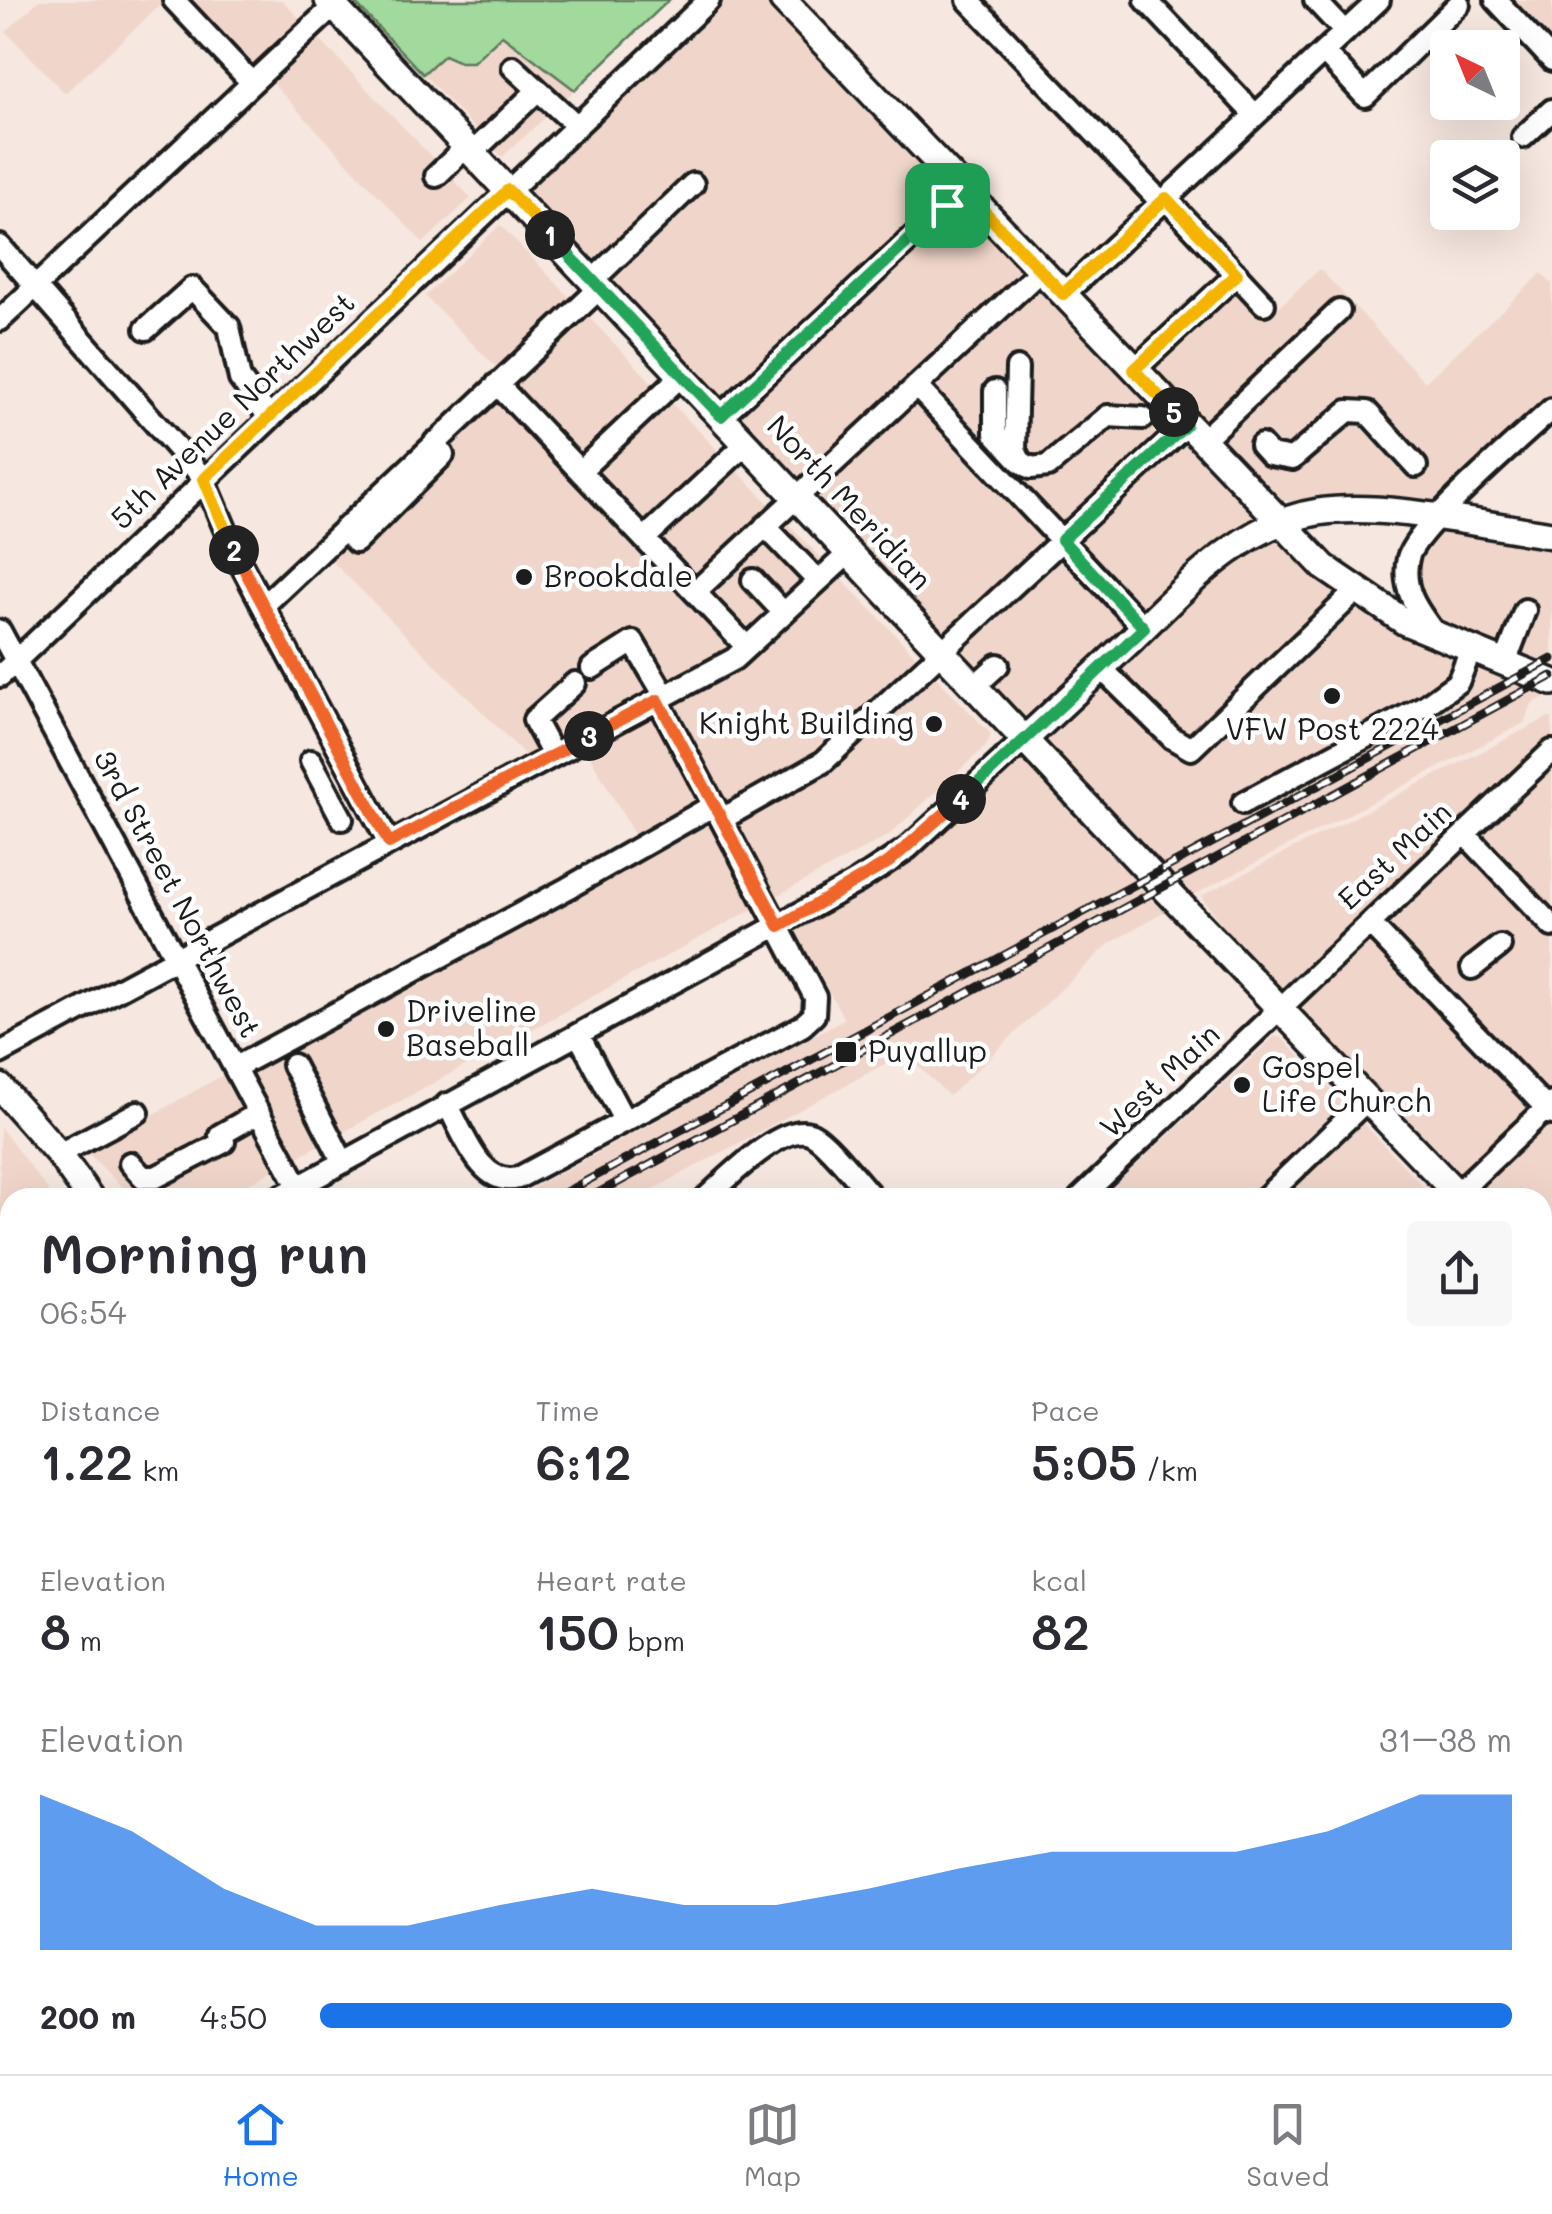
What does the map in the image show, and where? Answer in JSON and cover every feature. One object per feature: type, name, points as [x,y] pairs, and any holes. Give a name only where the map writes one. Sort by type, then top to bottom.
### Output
[{"type":"main road","points":[[783,0],[1324,568],[1406,622],[1552,682]]},
{"type":"main road","name":"North Meridian","points":[[331,3],[1450,1188]]},
{"type":"main road","points":[[1026,738],[1204,572],[1245,540],[1278,522],[1320,512],[1396,512],[1552,535]]},
{"type":"main road","points":[[0,1086],[95,1188]]},
{"type":"main road","points":[[60,1154],[83,1188]]},
{"type":"street","points":[[174,0],[252,83]]},
{"type":"street","name":"5th Avenue Northwest","points":[[0,676],[709,0]]},
{"type":"street","points":[[968,0],[1264,304]]},
{"type":"street","points":[[1146,0],[1256,116]]},
{"type":"street","points":[[1314,0],[1345,32]]},
{"type":"street","points":[[1063,294],[1380,0]]},
{"type":"street","points":[[1496,0],[1552,60]]},
{"type":"street","points":[[0,320],[252,83],[331,3]]},
{"type":"street","points":[[1324,52],[1365,96],[1459,4]]},
{"type":"street","points":[[513,67],[576,125]]},
{"type":"street","points":[[436,176],[538,90]]},
{"type":"street","points":[[1523,137],[1552,110]]},
{"type":"street","points":[[264,605],[497,384],[693,184]]},
{"type":"street","points":[[721,416],[964,190]]},
{"type":"street","points":[[0,246],[204,479],[236,556],[389,843]]},
{"type":"street","points":[[694,592],[1040,271]]},
{"type":"street","points":[[1134,370],[1237,274]]},
{"type":"street","points":[[146,330],[192,288],[229,327],[240,379],[269,418]]},
{"type":"street","points":[[236,1066],[568,888],[822,762],[1062,540],[1339,311]]},
{"type":"street","points":[[1017,368],[1015,445],[1020,460]]},
{"type":"street","points":[[580,471],[682,375]]},
{"type":"street","points":[[497,384],[747,647]]},
{"type":"street","points":[[916,386],[1144,628]]},
{"type":"street","points":[[995,390],[995,434],[1031,468],[1041,469],[1108,416],[1143,418]]},
{"type":"street","points":[[1437,636],[1411,600],[1406,576],[1410,550],[1436,519],[1552,409]]},
{"type":"street","points":[[1261,446],[1270,455],[1292,458],[1348,411],[1367,412],[1416,466]]},
{"type":"street","points":[[644,539],[747,443]]},
{"type":"street","points":[[765,526],[818,582]]},
{"type":"street","points":[[0,1052],[734,658],[850,552]]},
{"type":"street","points":[[752,580],[784,612]]},
{"type":"street","points":[[1101,668],[1172,738],[1191,749],[1356,591]]},
{"type":"street","points":[[1505,664],[1526,610]]},
{"type":"street","name":"3rd Street Northwest","points":[[0,631],[298,1186]]},
{"type":"street","points":[[447,1104],[484,1168],[500,1180],[518,1178],[802,1026],[814,1015],[816,1000],[633,642],[592,668]]},
{"type":"street","points":[[1243,803],[1426,705],[1458,682],[1472,650]]},
{"type":"street","points":[[976,685],[998,665]]},
{"type":"street","points":[[553,755],[534,720],[576,684]]},
{"type":"street","points":[[295,1188],[857,882],[908,848],[1026,738]]},
{"type":"street","name":"East Main","points":[[1282,1008],[1552,751]]},
{"type":"street","points":[[311,761],[342,819]]},
{"type":"street","points":[[324,785],[352,772]]},
{"type":"street","points":[[1465,834],[1552,926]]},
{"type":"street","points":[[1370,924],[1550,1109],[1466,1188]]},
{"type":"street","points":[[1472,968],[1500,946]]},
{"type":"street","name":"West Main","points":[[1091,1188],[1282,1008]]},
{"type":"street","points":[[578,1034],[624,1120]]},
{"type":"street","points":[[293,1066],[343,1162]]},
{"type":"street","points":[[1275,1188],[1368,1099]]},
{"type":"street","points":[[60,1154],[138,1112]]},
{"type":"street","points":[[130,1163],[143,1177],[156,1177],[259,1113]]},
{"type":"street","points":[[718,1188],[770,1145],[802,1132],[818,1138],[864,1188]]},
{"type":"shaded area","points":[[39,0],[166,0],[65,93],[6,32]]},
{"type":"shaded area","points":[[166,0],[282,0],[471,198],[423,243],[263,73],[247,87]]},
{"type":"shaded area","points":[[709,0],[783,0],[1140,375],[1237,285],[1268,317],[1320,269],[1425,382],[1542,273],[1552,284],[1552,409],[1437,518],[1552,535],[1552,693],[1532,704],[1524,723],[1180,902],[1109,944],[949,1096],[905,1053],[656,1188],[533,1188],[844,1019],[790,920],[857,882],[1026,738],[507,190]],"holes":[[[1272,499],[1435,520],[1406,576],[1434,635],[1324,567]]]},
{"type":"shaded area","points":[[1496,0],[1552,0],[1552,60]]},
{"type":"shaded area","points":[[501,35],[575,90],[502,157],[423,74],[444,55],[460,62],[481,56]]},
{"type":"shaded area","points":[[500,225],[991,734],[986,746],[889,835],[241,1188],[123,1188],[87,1152],[637,840],[587,751],[545,775],[317,546],[501,372],[425,296]]},
{"type":"shaded area","points":[[1552,718],[1552,1188],[1452,1188],[1282,1008],[1201,896]]},
{"type":"shaded area","points":[[1275,1036],[1282,1038],[1424,1188],[1112,1188]]},
{"type":"shaded area","points":[[0,1127],[46,1188],[0,1188]]},
{"type":"green space","points":[[352,0],[669,0],[575,90],[502,35],[473,62],[460,62],[444,55],[423,74]]},
{"type":"railway","points":[[573,1188],[1552,659]]},
{"type":"railway","points":[[607,1188],[1552,676]]},
{"type":"place","name":"Brookdale","points":[[524,577]]},
{"type":"place","name":"VFW Post 2224","points":[[1332,696]]},
{"type":"place","name":"Knight Building","points":[[934,724]]},
{"type":"place","name":"Driveline Baseball","points":[[386,1029]]},
{"type":"place","name":"Puyallup","points":[[846,1052]]},
{"type":"place","name":"Gospel Life Church","points":[[1242,1085]]},
{"type":"route","points":[[508,190],[721,416],[947,205],[964,190],[1063,294],[1166,198],[1237,274],[1134,370],[1186,425],[1062,540],[1144,628],[924,835],[889,862],[779,926],[658,700],[389,843],[236,556],[204,479],[508,190]]}]
